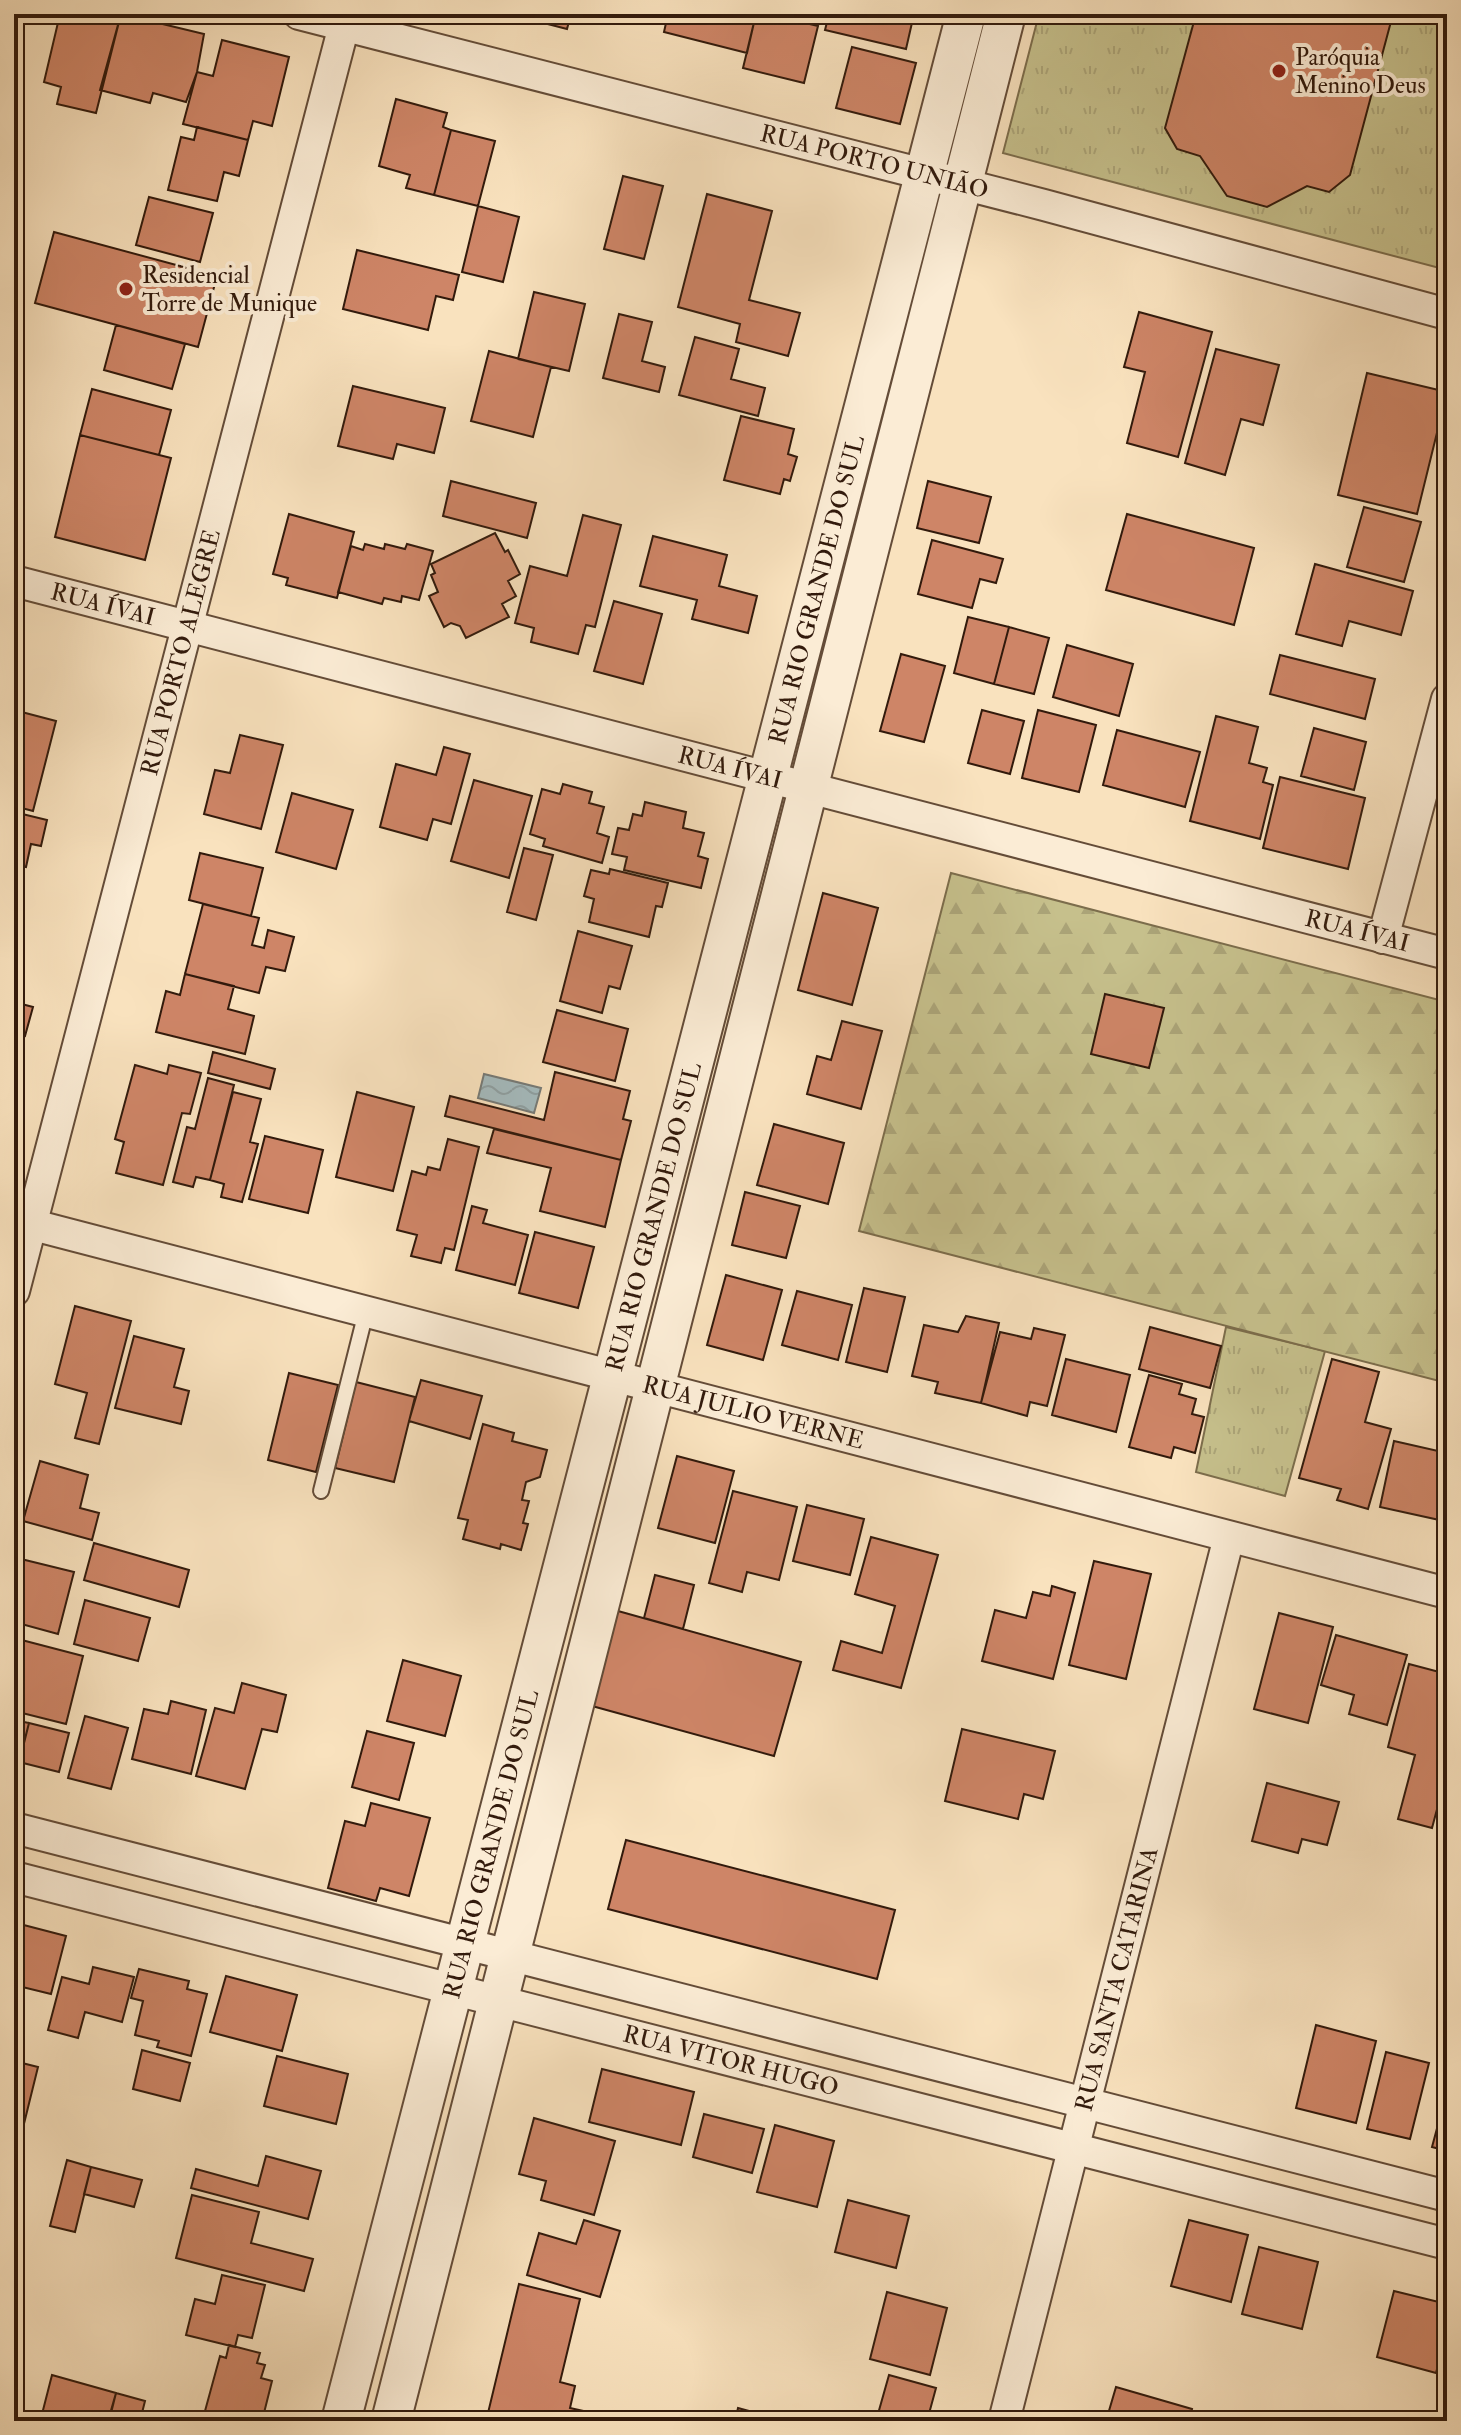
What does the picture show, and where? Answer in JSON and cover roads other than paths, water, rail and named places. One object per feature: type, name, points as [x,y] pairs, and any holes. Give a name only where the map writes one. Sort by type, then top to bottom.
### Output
[{"type":"street","name":"RUA PORTO UNIÃO","points":[[299,14],[346,20],[1447,314]]},
{"type":"street","name":"RUA RIO GRANDE DO SUL","points":[[341,2421],[966,14]]},
{"type":"street","name":"RUA RIO GRANDE DO SUL","points":[[391,2421],[1006,14]]},
{"type":"street","name":"RUA PORTO ALEGRE","points":[[14,1291],[23,1222],[188,626],[346,20]]},
{"type":"street","name":"RUA ÍVAI","points":[[14,581],[1447,954]]},
{"type":"street","points":[[1383,938],[1447,699]]},
{"type":"street","name":"RUA JULIO VERNE","points":[[23,1222],[1447,1593]]},
{"type":"street","name":"RUA SANTA CATARINA","points":[[1004,2421],[1229,1537]]},
{"type":"street","name":"RUA VITOR HUGO","points":[[14,1828],[1447,2196]]},
{"type":"street","name":"RUA VITOR HUGO","points":[[14,1877],[1447,2244]]},
{"type":"lane","points":[[321,1491],[366,1312]]},
{"type":"water","points":[[484,1074],[541,1088],[534,1113],[478,1098]]},
{"type":"place","name":"Paróquia Menino Deus","points":[[1279,71]]},
{"type":"place","name":"Residencial Torre de Munique","points":[[126,289]]}]
